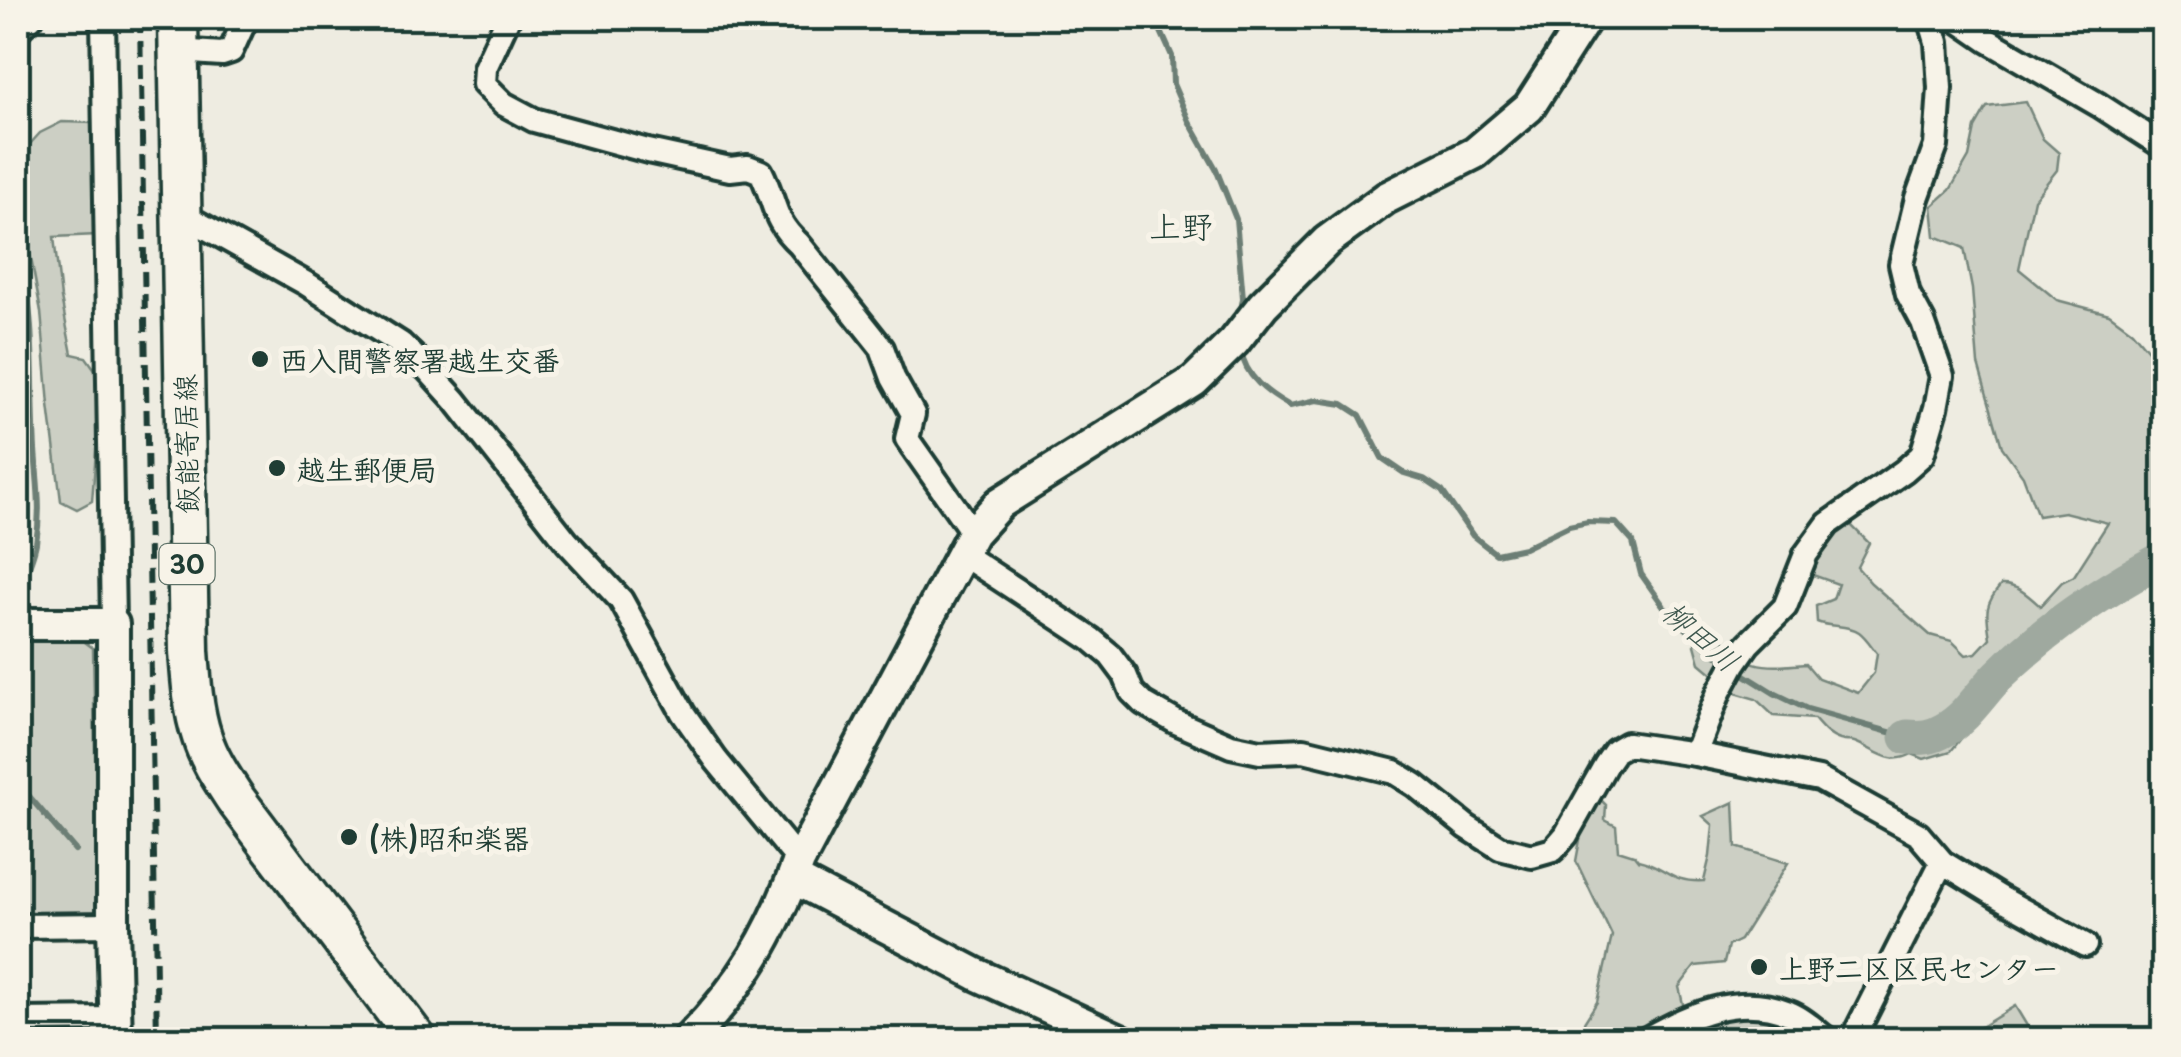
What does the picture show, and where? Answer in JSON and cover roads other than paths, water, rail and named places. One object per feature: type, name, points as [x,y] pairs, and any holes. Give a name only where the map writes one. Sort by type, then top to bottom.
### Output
[{"type":"main road","name":"飯能寄居線","points":[[178,34],[189,651],[192,695],[202,738],[216,770],[236,800],[417,1040]]},
{"type":"street","points":[[18,30],[30,18]]},
{"type":"street","points":[[18,1020],[116,1029],[104,18]]},
{"type":"street","points":[[178,34],[222,54],[232,50],[246,18]]},
{"type":"street","points":[[508,18],[484,68],[484,84],[504,104],[534,120],[730,169],[748,167],[761,172],[784,232],[799,244],[882,348],[893,378],[914,414],[908,439],[968,544],[1110,655],[1143,704],[1230,746],[1260,752],[1304,750],[1394,772],[1467,828],[1500,848],[1532,856],[1553,850],[1566,835],[1606,764],[1615,751],[1627,744],[1819,778],[1918,834],[1942,862],[2085,945]]},
{"type":"street","points":[[688,1040],[743,977],[778,917],[796,869],[968,544],[1000,503],[1194,381],[1326,241],[1386,198],[1474,152],[1529,107],[1586,18]]},
{"type":"street","points":[[1695,754],[1734,664],[1785,607],[1806,554],[1828,524],[1922,455],[1942,376],[1923,322],[1908,294],[1902,264],[1917,198],[1936,146],[1940,88],[1930,18]]},
{"type":"street","points":[[1956,18],[2164,147]]},
{"type":"street","points":[[180,213],[308,284],[400,344],[428,370],[567,542],[620,600],[683,713],[796,869],[976,974],[1120,1040]]},
{"type":"street","points":[[18,389],[18,418]]},
{"type":"street","points":[[18,624],[113,624]]},
{"type":"street","points":[[1852,1040],[1942,862]]},
{"type":"street","points":[[18,926],[113,924]]},
{"type":"street","points":[[1644,1040],[1679,1020],[1729,1005],[1760,1006],[1790,1013],[1828,1040]]},
{"type":"waterway","name":"柳田川","points":[[1155,18],[1172,56],[1173,84],[1216,169],[1236,219],[1243,298],[1240,317]]},
{"type":"waterway","points":[[18,248],[31,322],[39,507],[35,549],[18,594]]},
{"type":"waterway","name":"柳田川","points":[[1241,350],[1258,383],[1290,406],[1317,400],[1343,404],[1360,415],[1382,458],[1442,491],[1473,536],[1496,554],[1524,548],[1569,526],[1616,523],[1633,542],[1641,574],[1665,608],[1727,663]]},
{"type":"waterway","name":"柳田川","points":[[1907,737],[1930,736],[1952,725],[1999,675],[2056,626],[2164,558]]},
{"type":"waterway","name":"柳田川","points":[[1737,670],[1807,709],[1907,737]]},
{"type":"waterway","points":[[18,776],[28,795],[75,850]]},
{"type":"waterway","points":[[177,1026],[182,1040]]},
{"type":"railway","points":[[140,18],[157,1040]]},
{"type":"place","name":"西入間警察署越生交番","points":[[260,359]]},
{"type":"place","name":"越生郵便局","points":[[277,468]]},
{"type":"place","name":"(株)昭和楽器","points":[[349,837]]},
{"type":"place","name":"上野二区区民センター","points":[[1759,967]]},
{"type":"district","name":"上野","points":[[1181,225]]}]
